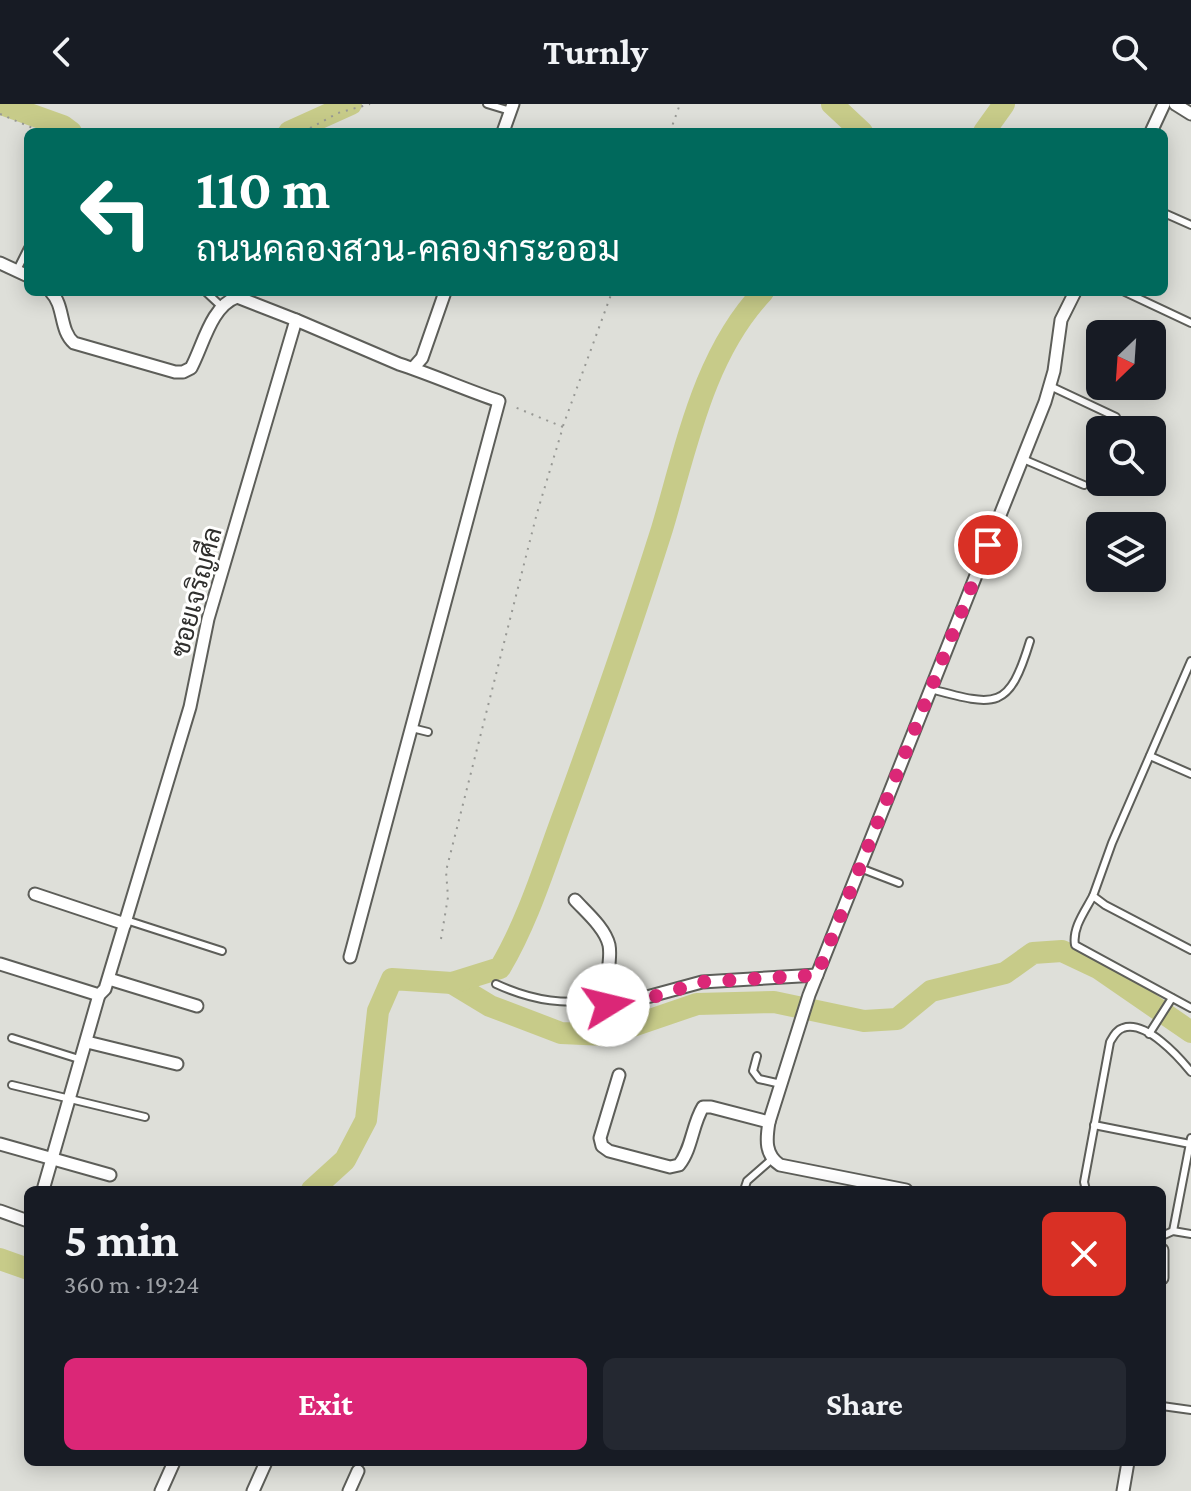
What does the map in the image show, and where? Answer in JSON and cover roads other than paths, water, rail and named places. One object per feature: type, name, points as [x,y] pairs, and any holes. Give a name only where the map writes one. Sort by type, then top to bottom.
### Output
[{"type":"street","points":[[1153,128],[1164,104]]},
{"type":"street","points":[[1175,104],[1191,114]]},
{"type":"street","points":[[504,128],[512,108]]},
{"type":"street","points":[[0,263],[24,274]]},
{"type":"street","points":[[54,296],[59,303],[67,337],[74,343],[175,372],[191,368],[222,307],[235,296]]},
{"type":"street","points":[[242,296],[399,364],[499,401],[350,957]]},
{"type":"street","points":[[414,367],[422,358],[444,296]]},
{"type":"street","points":[[884,1186],[780,1165],[771,1160],[766,1138],[769,1122],[809,995],[1050,386],[1061,320],[1073,296]]},
{"type":"street","name":"ซอยเจริญศีล","points":[[44,1186],[72,1099],[99,995],[109,979],[190,707],[208,619],[296,320]]},
{"type":"street","points":[[35,894],[126,922]]},
{"type":"street","points":[[575,900],[600,929],[610,947],[606,998],[613,1008],[702,982],[817,975]]},
{"type":"street","points":[[0,964],[99,995]]},
{"type":"street","points":[[109,979],[197,1006]]},
{"type":"street","points":[[87,1042],[177,1064]]},
{"type":"street","points":[[619,1075],[600,1138],[602,1146],[609,1151],[670,1167],[679,1165],[684,1159],[703,1107],[769,1122]]},
{"type":"street","points":[[0,1144],[110,1175]]},
{"type":"street","points":[[0,1211],[24,1220]]},
{"type":"street","points":[[161,1491],[172,1466]]},
{"type":"street","points":[[253,1491],[264,1466]]},
{"type":"street","points":[[1123,1491],[1127,1466]]},
{"type":"street","points":[[349,1491],[358,1471]]},
{"type":"lane","points":[[487,104],[512,108]]},
{"type":"lane","points":[[1168,215],[1191,225]]},
{"type":"lane","points":[[17,270],[24,256]]},
{"type":"lane","points":[[210,296],[222,307]]},
{"type":"lane","points":[[1134,296],[1191,323]]},
{"type":"lane","points":[[1050,386],[1114,416]]},
{"type":"lane","points":[[1023,459],[1084,485]]},
{"type":"lane","points":[[931,689],[970,700],[989,701],[1010,691],[1030,641]]},
{"type":"lane","points":[[1191,661],[1073,939],[1075,945],[1191,1008]]},
{"type":"lane","points":[[412,728],[428,732]]},
{"type":"lane","points":[[1150,756],[1191,774]]},
{"type":"lane","points":[[860,868],[899,883]]},
{"type":"lane","points":[[1093,896],[1191,950]]},
{"type":"lane","points":[[126,922],[222,951]]},
{"type":"lane","points":[[496,984],[543,1001],[580,1003],[606,998]]},
{"type":"lane","points":[[1149,1034],[1171,999]]},
{"type":"lane","points":[[1085,1186],[1110,1042],[1116,1032],[1124,1027],[1149,1034],[1170,1048],[1191,1072]]},
{"type":"lane","points":[[12,1038],[82,1060]]},
{"type":"lane","points":[[757,1056],[753,1071],[756,1075],[781,1084]]},
{"type":"lane","points":[[12,1085],[145,1117]]},
{"type":"lane","points":[[1094,1125],[1190,1141],[1173,1231]]},
{"type":"lane","points":[[745,1186],[771,1160]]},
{"type":"lane","points":[[1166,1221],[1174,1222]]},
{"type":"lane","points":[[1166,1234],[1173,1231],[1191,1234]]},
{"type":"lane","points":[[1166,1407],[1191,1410]]},
{"type":"waterway","points":[[1,104],[66,128]]},
{"type":"waterway","points":[[298,128],[351,104]]},
{"type":"waterway","points":[[832,104],[858,128]]},
{"type":"waterway","points":[[987,128],[1004,104]]},
{"type":"waterway","points":[[316,1186],[345,1160],[366,1120],[378,1011],[392,979],[452,983],[500,968],[520,930],[615,671],[699,404],[725,344],[760,296]]},
{"type":"waterway","points":[[452,983],[490,1006],[561,1033],[606,1035],[697,1004],[774,1002],[864,1021],[897,1019],[931,991],[1005,973],[1033,953],[1062,951],[1098,968],[1191,1032]]},
{"type":"waterway","points":[[0,1259],[24,1268]]}]
